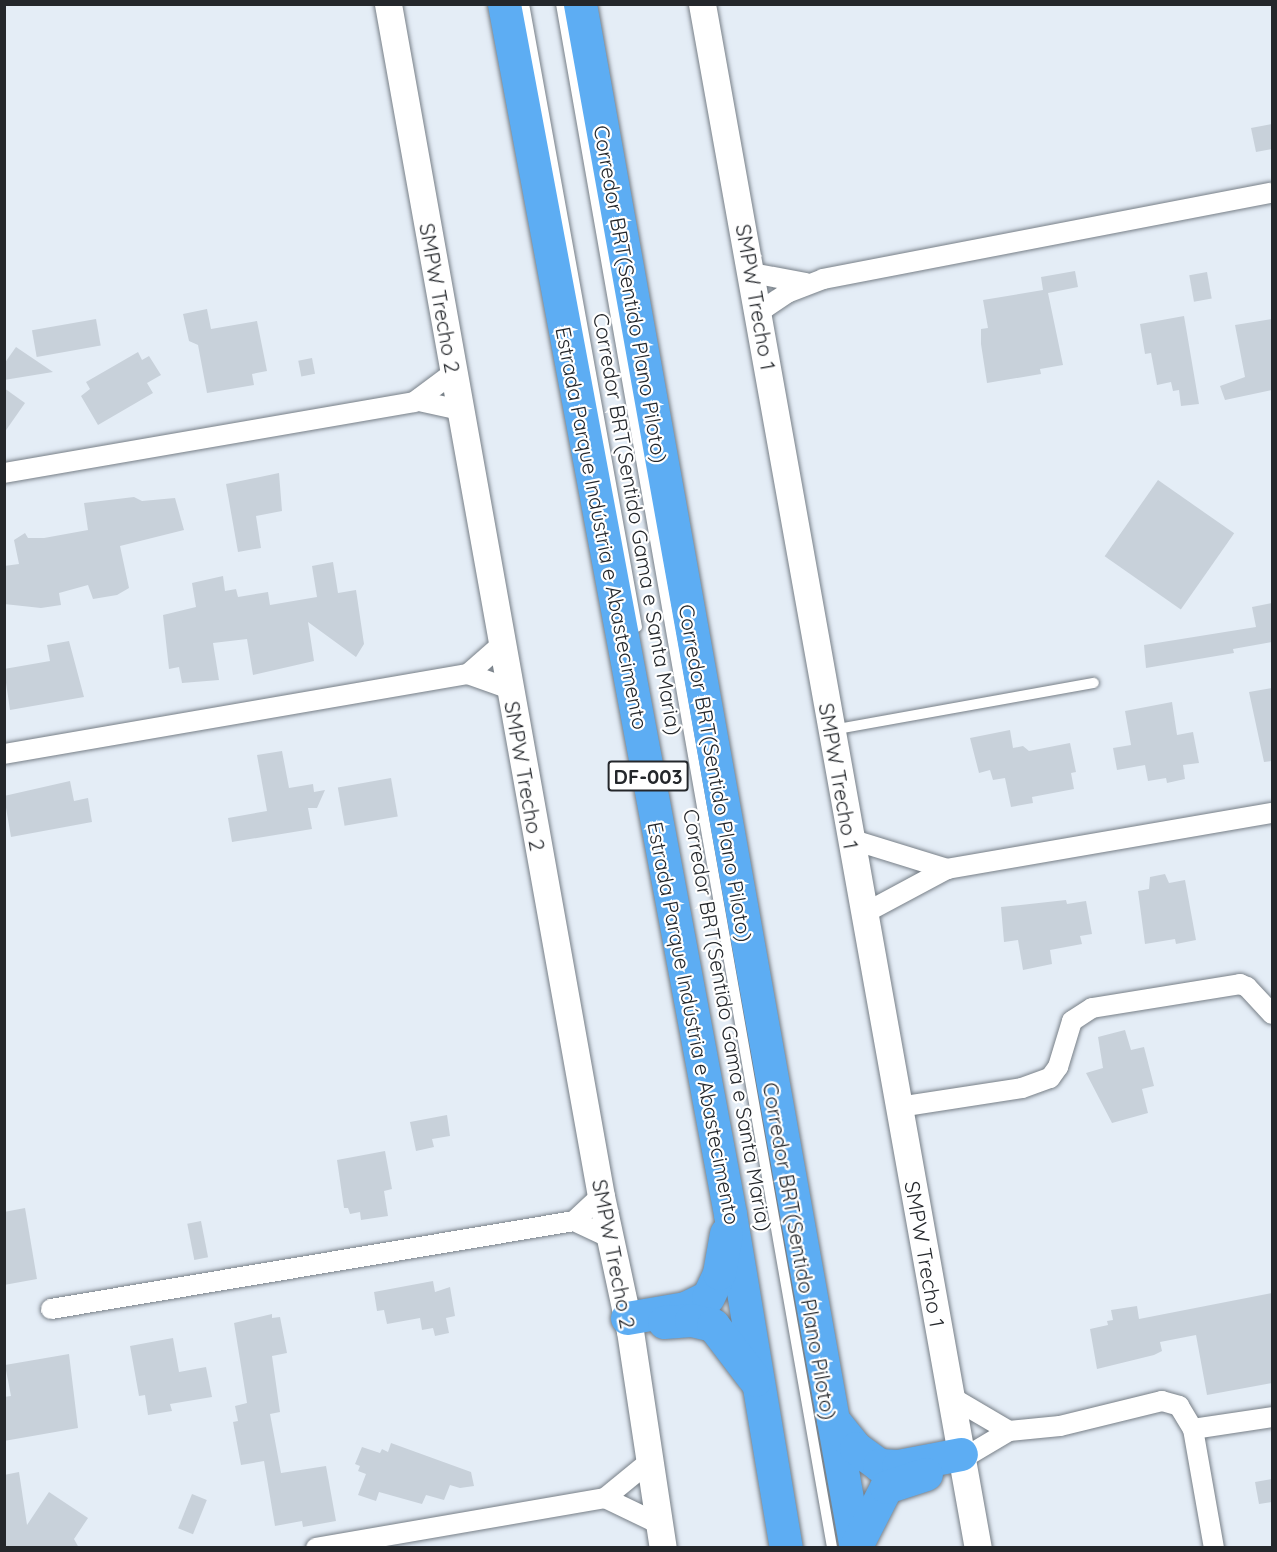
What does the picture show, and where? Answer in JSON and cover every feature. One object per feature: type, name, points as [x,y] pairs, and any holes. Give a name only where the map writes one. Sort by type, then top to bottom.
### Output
[{"type":"highway","name":"Estrada Parque Indústria e Abastecimento","points":[[504,4],[730,1214],[786,1548]]},
{"type":"highway","name":"DF-003","points":[[580,4],[832,1419],[848,1547]]},
{"type":"highway","points":[[629,1325],[685,1308],[708,1297],[719,1273],[730,1214]]},
{"type":"highway","points":[[629,1325],[704,1322],[721,1333],[759,1385]]},
{"type":"highway","points":[[832,1419],[856,1448],[879,1465],[898,1466],[962,1461]]},
{"type":"highway","points":[[848,1547],[886,1487],[906,1478],[962,1461]]},
{"type":"street","name":"SMPW Trecho 2","points":[[388,4],[602,1196],[629,1325],[661,1536]]},
{"type":"street","name":"SMPW Trecho 1","points":[[702,4],[759,312],[863,914],[978,1548]]},
{"type":"street","points":[[759,312],[806,283],[1271,193]]},
{"type":"street","points":[[752,273],[806,283]]},
{"type":"street","points":[[419,401],[453,373]]},
{"type":"street","points":[[4,473],[419,401],[460,410]]},
{"type":"street","points":[[468,674],[502,644]]},
{"type":"street","points":[[4,754],[468,674],[510,689]]},
{"type":"street","points":[[863,914],[947,869],[1272,813]]},
{"type":"street","points":[[850,839],[947,869]]},
{"type":"street","points":[[899,1107],[1022,1088],[1050,1078],[1058,1067],[1072,1021],[1092,1008],[1240,984],[1248,987],[1272,1014]]},
{"type":"street","points":[[51,1309],[574,1221],[602,1196]]},
{"type":"street","points":[[574,1221],[610,1238]]},
{"type":"street","points":[[951,1397],[1009,1431]]},
{"type":"street","points":[[962,1461],[1009,1431],[1060,1426],[1162,1401],[1179,1406],[1193,1429],[1214,1548]]},
{"type":"street","points":[[1193,1429],[1272,1416]]},
{"type":"street","points":[[316,1548],[605,1498],[649,1462]]},
{"type":"street","points":[[605,1498],[661,1536]]},
{"type":"lane","name":"Corredor BRT(Sentido Gama e Santa Maria)","points":[[524,4],[639,640]]},
{"type":"lane","name":"Corredor BRT(Sentido Plano Piloto)","points":[[561,4],[848,1547]]},
{"type":"lane","points":[[831,730],[1094,683]]},
{"type":"lane","name":"Corredor BRT(Sentido Gama e Santa Maria)","points":[[728,1135],[752,1264]]},
{"type":"building","points":[[1272,124],[1272,149],[1256,152],[1251,128]]},
{"type":"building","points":[[1075,271],[1078,287],[1048,293],[1063,365],[1040,369],[1041,374],[987,383],[981,344],[981,329],[988,328],[983,300],[1043,290],[1041,277]]},
{"type":"building","points":[[1207,272],[1212,299],[1194,302],[1189,275]]},
{"type":"building","points":[[207,309],[211,329],[257,321],[267,371],[252,374],[254,385],[207,393],[198,345],[189,341],[183,314]]},
{"type":"building","points":[[1184,316],[1199,404],[1181,406],[1179,390],[1173,391],[1171,382],[1157,385],[1151,353],[1145,354],[1140,324]]},
{"type":"building","points":[[96,319],[101,346],[37,357],[32,330]]},
{"type":"building","points":[[1272,319],[1272,390],[1225,400],[1220,386],[1245,377],[1235,325]]},
{"type":"building","points":[[16,347],[53,372],[4,380],[4,364]]},
{"type":"building","points":[[138,352],[142,360],[149,356],[161,375],[147,383],[153,393],[98,425],[81,396],[90,389],[86,382]]},
{"type":"building","points":[[312,358],[315,374],[301,376],[298,361]]},
{"type":"building","points":[[4,388],[25,403],[4,433]]},
{"type":"building","points":[[279,473],[282,511],[256,516],[261,548],[238,552],[226,484]]},
{"type":"building","points":[[1158,480],[1234,533],[1181,610],[1105,556]]},
{"type":"building","points":[[134,497],[142,501],[175,498],[184,530],[120,546],[129,588],[117,595],[93,599],[88,585],[59,593],[61,605],[41,608],[4,604],[4,566],[19,564],[14,540],[25,533],[28,538],[44,538],[88,530],[84,503]]},
{"type":"building","points":[[333,562],[338,593],[356,590],[364,644],[356,657],[308,622],[314,661],[253,675],[247,639],[213,643],[219,680],[182,683],[179,667],[169,669],[163,615],[196,607],[192,583],[223,576],[225,591],[236,589],[238,597],[268,592],[270,605],[317,597],[312,566]]},
{"type":"building","points":[[1272,603],[1272,642],[1233,649],[1234,653],[1146,668],[1144,645],[1256,627],[1252,607]]},
{"type":"building","points":[[69,641],[84,697],[10,710],[4,669],[50,661],[47,645]]},
{"type":"building","points":[[1272,688],[1272,761],[1264,762],[1249,692]]},
{"type":"building","points":[[1172,702],[1177,735],[1193,732],[1199,763],[1183,765],[1185,779],[1167,783],[1166,778],[1148,781],[1145,765],[1117,770],[1113,748],[1131,745],[1125,711]]},
{"type":"building","points":[[1010,730],[1013,748],[1023,746],[1029,751],[1070,743],[1076,772],[1071,773],[1074,789],[1032,797],[1033,803],[1011,807],[1005,778],[993,780],[990,770],[979,773],[970,738]]},
{"type":"building","points":[[282,751],[289,788],[313,784],[314,792],[325,790],[317,808],[308,808],[312,829],[232,842],[228,818],[267,811],[257,755]]},
{"type":"building","points":[[391,778],[398,816],[345,826],[338,787]]},
{"type":"building","points":[[70,781],[74,801],[88,798],[92,822],[11,837],[4,796]]},
{"type":"building","points":[[1165,874],[1169,883],[1185,880],[1196,940],[1176,944],[1175,939],[1145,944],[1138,891],[1149,889],[1150,877]]},
{"type":"building","points":[[1066,900],[1067,904],[1086,901],[1092,934],[1080,936],[1082,944],[1050,950],[1052,964],[1023,970],[1018,940],[1004,942],[1001,907]]},
{"type":"building","points":[[1125,1030],[1131,1050],[1144,1047],[1154,1086],[1142,1089],[1148,1113],[1112,1123],[1086,1073],[1103,1068],[1098,1037]]},
{"type":"building","points":[[447,1115],[450,1136],[432,1139],[434,1147],[416,1151],[410,1122]]},
{"type":"building","points":[[385,1151],[392,1189],[384,1191],[388,1216],[361,1220],[360,1212],[350,1214],[348,1208],[344,1208],[337,1160]]},
{"type":"building","points":[[25,1208],[37,1279],[4,1285],[4,1212]]},
{"type":"building","points":[[201,1221],[208,1257],[194,1260],[187,1224]]},
{"type":"building","points":[[433,1281],[435,1292],[450,1287],[455,1316],[446,1318],[449,1333],[435,1336],[433,1328],[422,1330],[420,1318],[387,1324],[384,1310],[377,1311],[374,1292]]},
{"type":"building","points":[[1272,1293],[1272,1383],[1207,1395],[1196,1335],[1160,1342],[1162,1351],[1154,1355],[1097,1369],[1090,1329],[1108,1325],[1107,1321],[1113,1320],[1111,1310],[1137,1306],[1139,1319]]},
{"type":"building","points":[[272,1314],[272,1318],[280,1317],[287,1353],[272,1356],[280,1412],[270,1414],[281,1473],[326,1466],[336,1521],[303,1527],[302,1521],[275,1526],[264,1461],[241,1465],[233,1422],[238,1421],[235,1406],[247,1403],[234,1323]]},
{"type":"building","points":[[173,1338],[179,1372],[206,1367],[212,1397],[170,1404],[172,1411],[148,1415],[145,1395],[139,1396],[130,1346]]},
{"type":"building","points":[[69,1354],[78,1428],[4,1441],[4,1397],[11,1396],[5,1365]]},
{"type":"building","points":[[391,1443],[471,1472],[474,1486],[460,1488],[450,1485],[444,1500],[426,1495],[422,1504],[379,1492],[376,1501],[358,1495],[366,1474],[358,1471],[360,1466],[355,1464],[362,1447],[380,1453],[382,1449],[388,1452]]},
{"type":"building","points":[[19,1472],[27,1525],[49,1492],[88,1518],[74,1539],[79,1548],[4,1548],[4,1475]]},
{"type":"building","points":[[1272,1479],[1272,1502],[1259,1504],[1255,1482]]},
{"type":"building","points":[[192,1494],[207,1500],[193,1534],[178,1528]]}]
